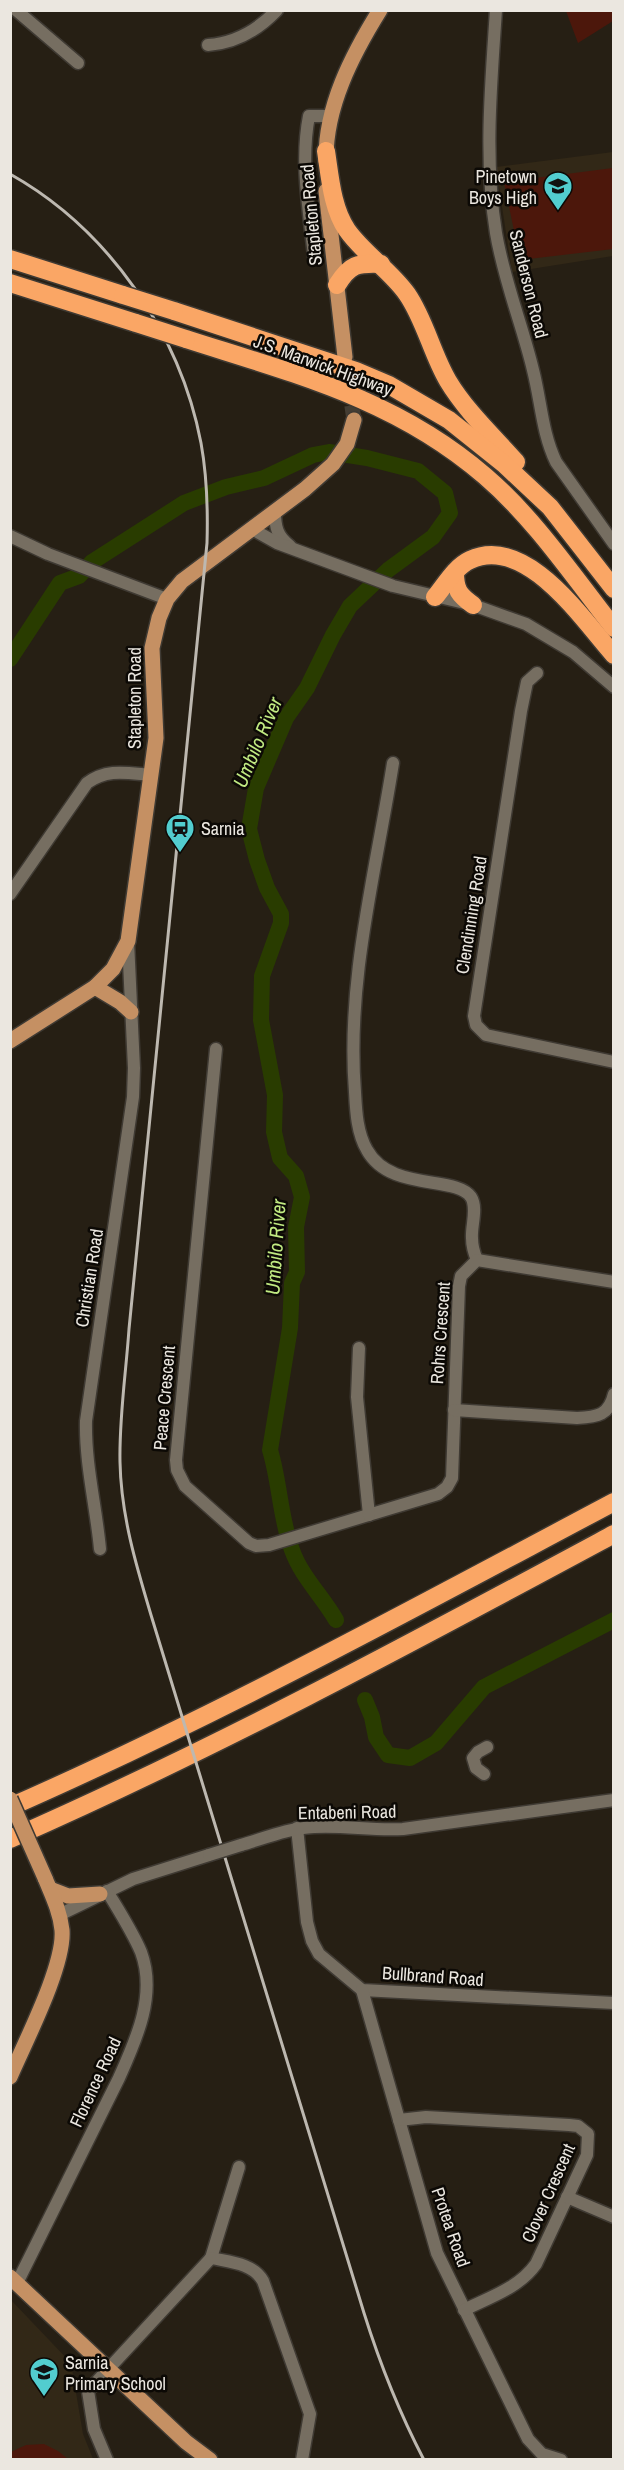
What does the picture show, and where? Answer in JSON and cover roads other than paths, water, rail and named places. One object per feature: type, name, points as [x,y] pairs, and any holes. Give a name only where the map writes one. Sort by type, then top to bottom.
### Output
[{"type":"highway","points":[[326,151],[339,215],[357,242],[381,264],[408,295],[422,322],[436,360],[461,401],[527,476],[550,507]]},
{"type":"highway","name":"J.S. Marwick Highway","points":[[10,259],[325,360],[389,385],[422,403],[471,436],[550,507],[614,590]]},
{"type":"highway","points":[[337,285],[344,273],[355,266],[381,264]]},
{"type":"highway","name":"J.S. Marwick Highway","points":[[10,283],[359,397],[394,414],[440,441],[486,476],[546,541],[614,628]]},
{"type":"highway","points":[[435,597],[455,572],[469,561],[489,556],[509,557],[539,574],[560,594],[614,656]]},
{"type":"highway","points":[[455,572],[459,595],[473,605]]},
{"type":"highway","points":[[10,1807],[218,1711],[614,1502]]},
{"type":"highway","points":[[10,1839],[95,1802],[345,1678],[614,1534]]},
{"type":"main road","name":"Stapleton Road","points":[[345,357],[326,196],[326,151],[331,116],[355,54],[380,10]]},
{"type":"main road","name":"Stapleton Road","points":[[10,1041],[95,987],[113,969],[128,941],[156,738],[152,648],[159,618],[167,599],[182,581],[200,566],[252,529],[333,464],[347,444],[354,420]]},
{"type":"main road","points":[[95,987],[120,1002],[131,1012]]},
{"type":"main road","points":[[10,1799],[47,1883],[59,1915],[62,1931],[59,1956],[10,2077]]},
{"type":"main road","points":[[47,1883],[68,1896],[104,1892]]},
{"type":"main road","points":[[14,2280],[186,2442],[210,2460]]},
{"type":"street","points":[[16,10],[78,63]]},
{"type":"street","points":[[208,45],[226,44],[243,36],[265,22],[277,10]]},
{"type":"street","name":"Sanderson Road","points":[[496,10],[489,160],[496,235],[509,292],[533,368],[550,450],[614,544]]},
{"type":"street","points":[[314,256],[305,138],[309,116],[331,116]]},
{"type":"street","points":[[275,511],[274,523],[277,532],[294,548]]},
{"type":"street","points":[[252,529],[265,538],[393,586],[473,605],[526,624],[589,664],[614,687]]},
{"type":"street","points":[[10,536],[94,572],[167,599]]},
{"type":"street","name":"Clendinning Road","points":[[537,673],[527,682],[520,711],[474,1016],[476,1025],[486,1035],[614,1062]]},
{"type":"street","points":[[393,763],[370,897],[354,1015],[352,1061],[357,1117],[366,1149],[375,1160],[393,1174],[466,1192],[473,1202],[472,1238],[477,1260],[614,1282]]},
{"type":"street","points":[[10,894],[87,783],[97,775],[107,772],[151,775]]},
{"type":"street","name":"Christian Road","points":[[100,1549],[97,1513],[86,1455],[86,1420],[131,1120],[134,1068],[128,941]]},
{"type":"street","name":"Peace Crescent","points":[[216,1048],[176,1460],[177,1470],[185,1486],[249,1544],[269,1545],[438,1494],[447,1487],[452,1478],[454,1410]]},
{"type":"street","name":"Rohrs Crescent","points":[[477,1260],[461,1276],[459,1286],[454,1410],[577,1418],[597,1417],[605,1413],[611,1405],[614,1394]]},
{"type":"street","points":[[359,1348],[357,1397],[369,1515]]},
{"type":"street","points":[[484,1774],[476,1768],[473,1758],[478,1752],[487,1748]]},
{"type":"street","name":"Entabeni Road","points":[[59,1915],[104,1892],[160,1869],[297,1828],[378,1831],[404,1829],[614,1800]]},
{"type":"street","name":"Bullbrand Road","points":[[297,1828],[307,1922],[312,1941],[319,1954],[362,1990],[614,2003]]},
{"type":"street","name":"Florence Road","points":[[14,2280],[119,2078],[133,2048],[141,2021],[147,1986],[145,1966],[133,1937],[104,1892]]},
{"type":"street","name":"Protea Road","points":[[362,1990],[437,2253],[528,2439],[542,2457]]},
{"type":"street","name":"Clover Crescent","points":[[399,2120],[426,2117],[578,2126],[588,2134],[589,2148],[536,2264],[528,2276],[518,2284],[464,2310]]},
{"type":"street","points":[[106,2460],[94,2429],[88,2391],[211,2258],[239,2167]]},
{"type":"street","points":[[567,2197],[614,2217]]},
{"type":"street","points":[[211,2258],[243,2266],[260,2275],[263,2281],[310,2414],[302,2460]]},
{"type":"street","points":[[542,2457],[561,2460]]},
{"type":"waterway","name":"Umbilo River","points":[[10,659],[60,583],[79,576],[92,562],[184,503],[226,487],[264,478],[313,455],[329,452],[367,458],[418,471],[445,493],[450,513],[433,537],[388,570],[350,606],[333,635],[307,688],[286,718],[256,788],[249,829],[267,888],[281,914],[281,923],[262,976],[261,1020],[275,1095],[274,1132],[280,1158],[296,1176],[302,1197],[296,1227],[297,1272],[292,1283],[290,1328],[270,1450],[292,1550],[306,1578],[336,1620]]},
{"type":"waterway","name":"Umbilo River","points":[[365,1700],[372,1717],[376,1737],[388,1755],[410,1758],[436,1743],[484,1687],[614,1620]]},
{"type":"tunnel","points":[[345,360],[354,420]]},
{"type":"railway","points":[[10,174],[45,197],[78,224],[108,254],[134,288],[157,324],[176,362],[191,402],[201,443],[207,493],[207,543],[123,1396],[120,1462],[123,1501],[130,1540],[145,1596],[364,2313],[391,2388],[424,2460]]},
{"type":"place","name":"Pinetown Boys High","points":[[558,212]]},
{"type":"place","name":"Sarnia","points":[[180,854]]},
{"type":"place","name":"Sarnia Primary School","points":[[44,2398]]}]
